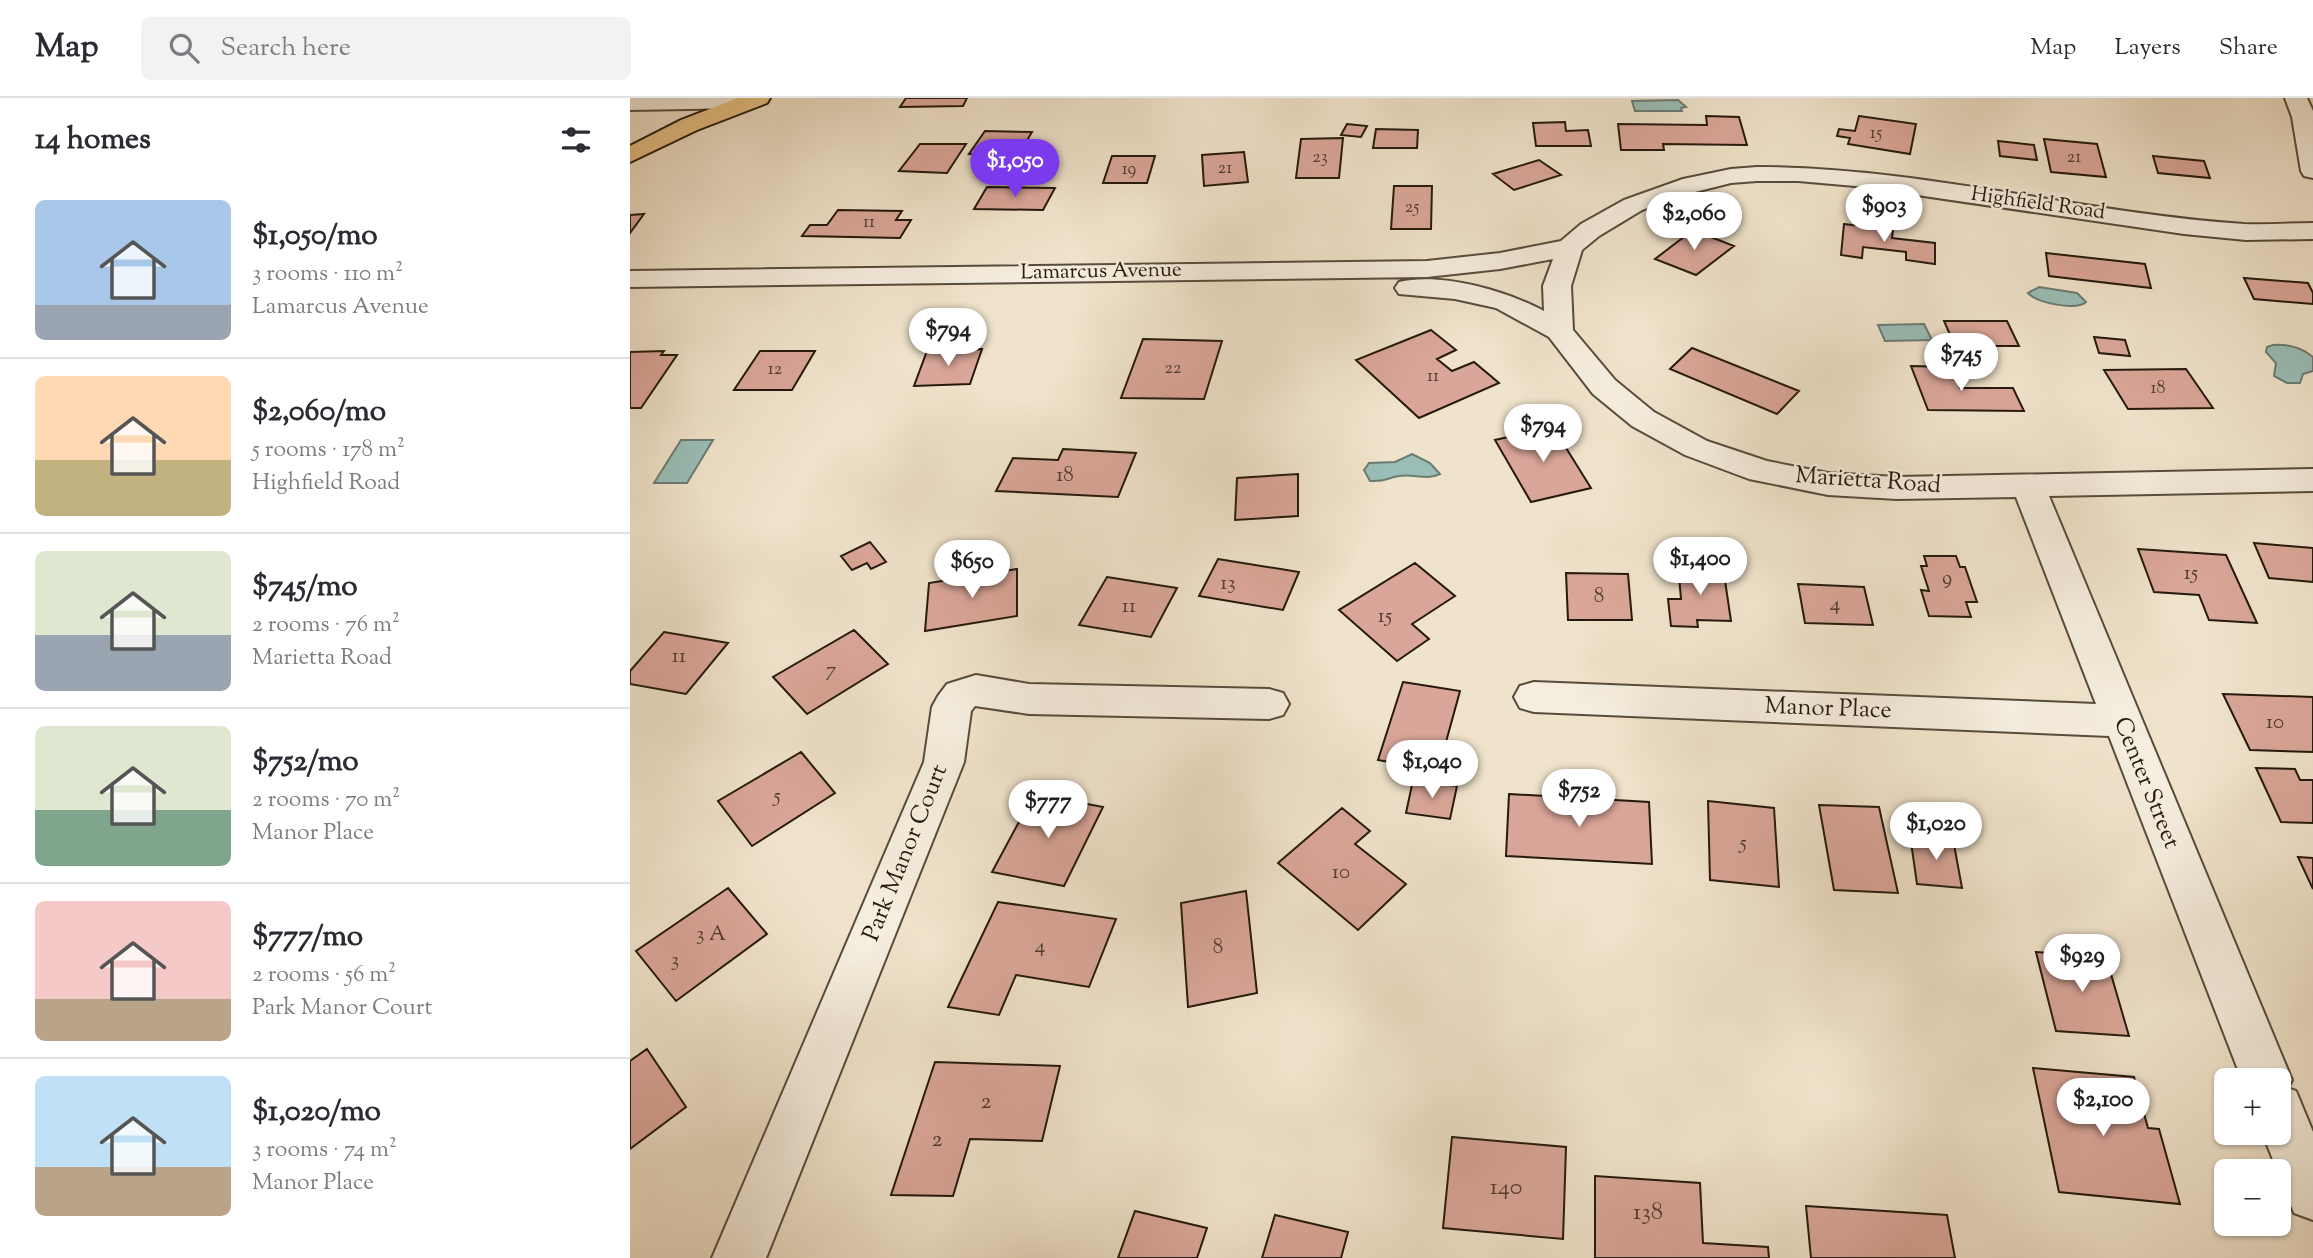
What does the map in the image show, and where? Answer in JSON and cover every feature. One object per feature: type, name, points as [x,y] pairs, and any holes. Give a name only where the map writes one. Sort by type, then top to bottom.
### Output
[{"type":"main road","points":[[630,155],[689,125],[753,100]]},
{"type":"street","points":[[2296,98],[2304,117],[2313,171]]},
{"type":"street","points":[[630,103],[753,100]]},
{"type":"street","name":"Highfield Road","points":[[1570,247],[1590,230],[1633,205],[1683,187],[1731,176],[1758,174],[1855,179],[2184,226],[2246,232],[2313,231]]},
{"type":"street","points":[[1559,331],[1557,286],[1570,247]]},
{"type":"street","name":"Lamarcus Avenue","points":[[630,279],[743,288],[1273,280],[1500,261],[1570,247]]},
{"type":"street","name":"Lamarcus Avenue","points":[[1273,280],[1455,291],[1505,302],[1559,331]]},
{"type":"street","name":"Lamarcus Avenue","points":[[630,301],[743,288]]},
{"type":"street","name":"Marietta Road","points":[[1559,331],[1604,387],[1643,419],[1696,448],[1761,471],[1828,484],[1897,488],[2313,480]]},
{"type":"street","name":"Center Street","points":[[2028,485],[2262,1068]]},
{"type":"street","name":"Park Manor Court","points":[[739,1258],[944,762],[950,711],[957,699],[966,692],[982,690],[1029,699],[1269,704]]},
{"type":"street","name":"Manor Place","points":[[1534,697],[2122,721]]},
{"type":"street","points":[[2291,1141],[2313,1194]]},
{"type":"water","points":[[1678,100],[1686,107],[1681,108],[1682,111],[1635,111],[1632,101]]},
{"type":"water","points":[[2039,287],[2077,293],[2086,302],[2074,306],[2057,305],[2039,300],[2028,293]]},
{"type":"water","points":[[1924,324],[1932,340],[1885,341],[1878,325]]},
{"type":"water","points":[[2273,345],[2304,351],[2313,357],[2313,371],[2303,374],[2300,383],[2287,383],[2274,376],[2276,363],[2266,352],[2267,347]]},
{"type":"water","points":[[681,440],[713,440],[687,483],[654,483]]},
{"type":"water","points":[[1412,454],[1430,463],[1440,474],[1430,477],[1404,475],[1370,481],[1364,470],[1369,463],[1395,462]]},
{"type":"building","points":[[906,98],[967,98],[963,106],[900,107]]},
{"type":"building","points":[[1706,116],[1739,117],[1747,145],[1663,144],[1664,150],[1621,150],[1618,124],[1707,125]]},
{"type":"building","points":[[1859,116],[1916,124],[1910,154],[1848,144],[1850,138],[1837,136],[1839,129],[1855,131]]},
{"type":"building","points":[[1565,122],[1566,131],[1588,130],[1591,146],[1536,146],[1533,123]]},
{"type":"building","points":[[1347,124],[1367,126],[1361,137],[1341,135]]},
{"type":"building","points":[[1376,129],[1418,130],[1417,148],[1373,148]]},
{"type":"building","points":[[985,131],[1032,132],[1018,155],[969,154]]},
{"type":"building","points":[[1343,138],[1339,178],[1296,178],[1301,139]]},
{"type":"building","points":[[2044,139],[2097,144],[2106,177],[2051,172]]},
{"type":"building","points":[[1998,141],[2034,145],[2037,160],[2000,156]]},
{"type":"building","points":[[920,144],[966,144],[947,173],[899,171]]},
{"type":"building","points":[[1244,152],[1248,182],[1204,186],[1202,155]]},
{"type":"building","points":[[1112,156],[1155,156],[1147,183],[1103,183]]},
{"type":"building","points":[[2153,156],[2204,161],[2210,178],[2158,173]]},
{"type":"building","points":[[1539,160],[1561,175],[1514,190],[1493,174]]},
{"type":"building","points":[[1394,186],[1432,186],[1431,229],[1391,229]]},
{"type":"building","points":[[987,187],[1055,188],[1043,210],[974,209]]},
{"type":"building","points":[[838,210],[902,211],[896,220],[911,220],[900,238],[802,236],[810,225],[827,225]]},
{"type":"building","points":[[644,214],[630,233],[630,215]]},
{"type":"building","points":[[1844,224],[1893,230],[1892,238],[1935,243],[1935,264],[1906,260],[1906,252],[1863,247],[1862,258],[1841,255]]},
{"type":"building","points":[[1693,230],[1734,246],[1696,275],[1655,259]]},
{"type":"building","points":[[2046,253],[2145,264],[2151,288],[2049,276]]},
{"type":"building","points":[[2244,278],[2308,283],[2313,293],[2313,304],[2254,299]]},
{"type":"building","points":[[1944,321],[2007,321],[2019,346],[1955,346]]},
{"type":"building","points":[[1431,330],[1456,350],[1437,359],[1452,371],[1474,362],[1499,383],[1419,418],[1356,360]]},
{"type":"building","points":[[2094,337],[2125,340],[2130,356],[2099,353]]},
{"type":"building","points":[[1143,339],[1222,341],[1204,399],[1121,398]]},
{"type":"building","points":[[1692,348],[1799,391],[1777,414],[1670,369]]},
{"type":"building","points":[[982,349],[970,384],[914,386],[927,351]]},
{"type":"building","points":[[664,351],[661,355],[677,355],[641,408],[630,408],[630,352]]},
{"type":"building","points":[[760,351],[815,351],[792,390],[734,390]]},
{"type":"building","points":[[1911,366],[1951,367],[1960,388],[2013,388],[2024,411],[1928,410]]},
{"type":"building","points":[[2186,369],[2213,408],[2128,409],[2104,370]]},
{"type":"building","points":[[1553,427],[1591,488],[1531,502],[1495,440]]},
{"type":"building","points":[[1063,449],[1136,453],[1118,497],[996,491],[1013,458],[1058,460]]},
{"type":"building","points":[[1298,474],[1298,516],[1235,520],[1237,478]]},
{"type":"building","points":[[870,542],[886,562],[871,569],[867,563],[852,570],[841,556]]},
{"type":"building","points":[[2254,543],[2313,548],[2313,582],[2269,578]]},
{"type":"building","points":[[2138,549],[2226,555],[2257,623],[2209,620],[2199,595],[2154,592]]},
{"type":"building","points":[[1924,556],[1956,556],[1960,567],[1965,567],[1977,602],[1966,602],[1971,617],[1929,616],[1921,590],[1929,591],[1921,566],[1927,566]]},
{"type":"building","points":[[1218,559],[1299,572],[1283,610],[1199,596]]},
{"type":"building","points":[[1415,563],[1455,596],[1412,624],[1429,639],[1397,661],[1339,610]]},
{"type":"building","points":[[1678,565],[1723,567],[1731,621],[1697,620],[1698,627],[1671,626],[1668,599],[1681,599]]},
{"type":"building","points":[[1017,569],[1017,616],[925,631],[929,583]]},
{"type":"building","points":[[1566,573],[1628,574],[1632,620],[1568,620]]},
{"type":"building","points":[[1107,577],[1177,588],[1151,637],[1079,625]]},
{"type":"building","points":[[1798,584],[1864,587],[1873,625],[1805,623]]},
{"type":"building","points":[[854,630],[888,664],[807,714],[773,677]]},
{"type":"building","points":[[664,632],[728,643],[686,694],[630,684],[630,671]]},
{"type":"building","points":[[1403,682],[1460,691],[1438,771],[1378,760]]},
{"type":"building","points":[[2223,694],[2313,697],[2313,752],[2250,750]]},
{"type":"building","points":[[801,752],[835,793],[752,846],[718,801]]},
{"type":"building","points":[[2256,768],[2295,769],[2300,780],[2313,780],[2313,823],[2281,822]]},
{"type":"building","points":[[1413,780],[1457,786],[1450,819],[1406,813]]},
{"type":"building","points":[[1034,794],[1103,807],[1064,886],[992,872]]},
{"type":"building","points":[[1509,794],[1649,802],[1652,864],[1506,856]]},
{"type":"building","points":[[1708,801],[1774,808],[1779,887],[1710,880]]},
{"type":"building","points":[[1819,805],[1879,807],[1898,893],[1834,890]]},
{"type":"building","points":[[1342,808],[1370,831],[1355,844],[1406,884],[1358,930],[1278,863]]},
{"type":"building","points":[[1910,835],[1953,839],[1962,888],[1917,884]]},
{"type":"building","points":[[2298,857],[2313,858],[2313,889]]},
{"type":"building","points":[[728,888],[767,934],[676,1001],[636,951]]},
{"type":"building","points":[[1246,891],[1257,993],[1188,1007],[1181,903]]},
{"type":"building","points":[[998,902],[1116,919],[1089,987],[1016,975],[999,1015],[948,1007]]},
{"type":"building","points":[[2036,952],[2106,957],[2129,1036],[2056,1031]]},
{"type":"building","points":[[647,1049],[686,1107],[630,1149],[630,1061]]},
{"type":"building","points":[[935,1062],[1060,1066],[1042,1141],[970,1139],[953,1196],[891,1195]]},
{"type":"building","points":[[2033,1068],[2134,1077],[2148,1128],[2159,1129],[2180,1204],[2059,1192]]},
{"type":"building","points":[[1452,1137],[1566,1147],[1563,1239],[1443,1228]]},
{"type":"building","points":[[1595,1176],[1700,1183],[1703,1243],[1768,1247],[1769,1258],[1595,1258]]},
{"type":"building","points":[[1806,1206],[1947,1215],[1955,1258],[1811,1258]]},
{"type":"building","points":[[1135,1211],[1207,1228],[1197,1258],[1118,1258]]},
{"type":"building","points":[[1275,1215],[1348,1232],[1341,1258],[1262,1258]]}]
